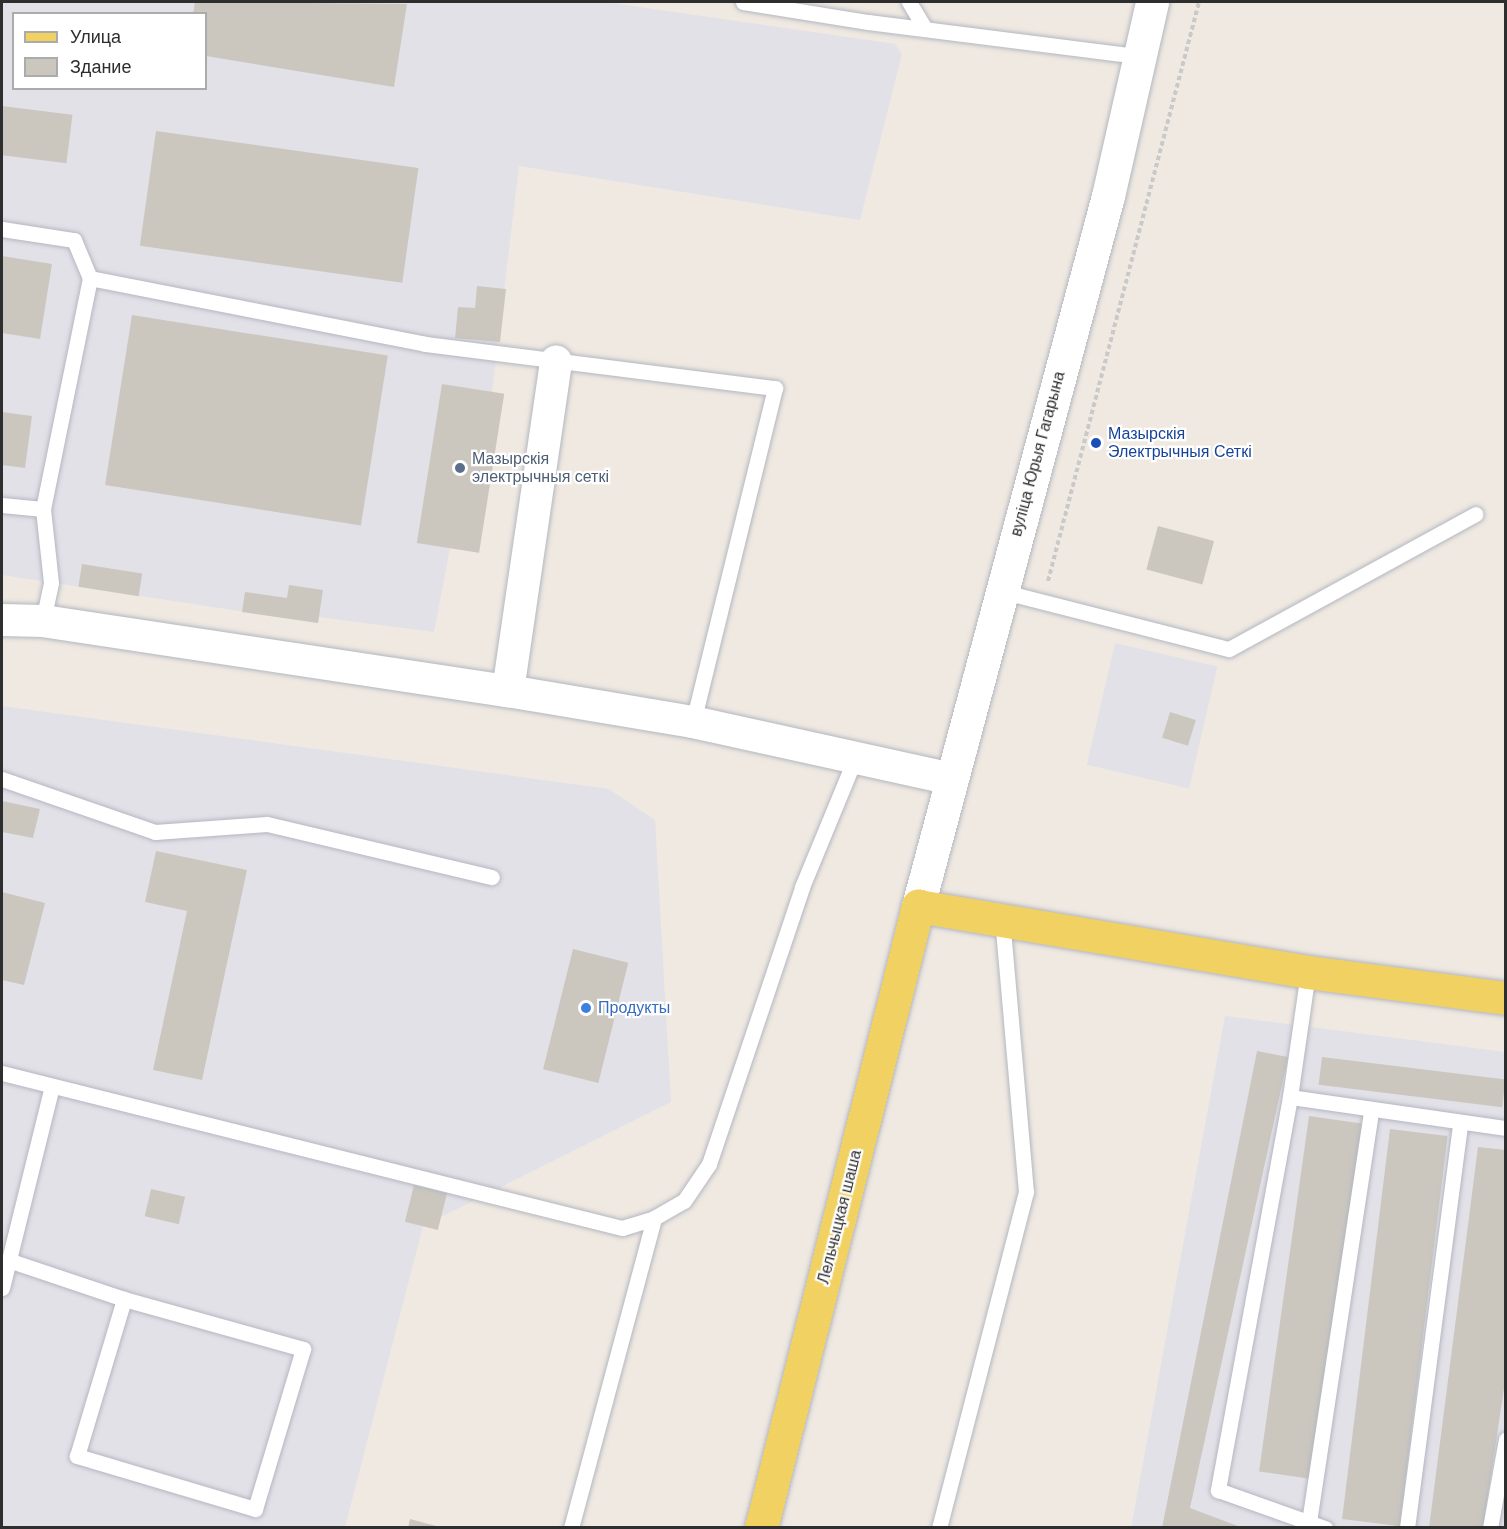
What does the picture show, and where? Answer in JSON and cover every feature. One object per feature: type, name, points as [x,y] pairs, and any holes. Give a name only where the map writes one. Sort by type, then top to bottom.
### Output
[{"type":"main road","name":"вуліца Юрыя Гагарына","points":[[918,906],[1108,196],[1152,2]]},
{"type":"main road","points":[[918,906],[1002,918],[1308,972],[1506,998]]},
{"type":"main road","name":"Лельчыцкая шаша","points":[[761,1527],[918,906]]},
{"type":"street","points":[[508,691],[556,361]]},
{"type":"street","points":[[2,620],[43,621],[508,691],[693,722],[952,778]]},
{"type":"lane","points":[[743,2],[925,30],[1138,56]]},
{"type":"lane","points":[[909,2],[925,30]]},
{"type":"lane","points":[[2,229],[74,240],[90,278],[43,509],[51,583],[43,621]]},
{"type":"lane","points":[[90,278],[425,344],[775,388],[693,722]]},
{"type":"lane","points":[[2,505],[43,509]]},
{"type":"lane","points":[[1001,591],[1229,649],[1476,514]]},
{"type":"lane","points":[[2,1073],[622,1228],[654,1218],[684,1201],[709,1164],[802,887],[856,756]]},
{"type":"lane","points":[[2,779],[155,832],[267,824],[492,877]]},
{"type":"lane","points":[[939,1527],[1026,1192],[1002,918]]},
{"type":"lane","points":[[1308,972],[1290,1097],[1218,1490],[1325,1527]]},
{"type":"lane","points":[[2,1288],[52,1086]]},
{"type":"lane","points":[[1290,1097],[1460,1124],[1506,1128]]},
{"type":"lane","points":[[1309,1522],[1371,1111]]},
{"type":"lane","points":[[1407,1527],[1460,1124]]},
{"type":"lane","points":[[571,1527],[654,1218]]},
{"type":"lane","points":[[8,1260],[124,1299],[303,1349],[255,1509],[77,1456],[124,1299]]},
{"type":"lane","points":[[1490,1527],[1506,1439]]},
{"type":"path","points":[[1042,602],[1198,2]]},
{"type":"shaded area","name":"Мазырскія Электрычныя Сеткі","points":[[2,2],[605,2],[895,44],[902,54],[860,220],[519,166],[492,392],[504,394],[479,553],[450,548],[434,632],[319,617],[318,623],[2,575]]},
{"type":"shaded area","points":[[1115,643],[1217,667],[1189,788],[1087,765]]},
{"type":"shaded area","points":[[2,706],[609,789],[655,820],[671,1102],[423,1226],[345,1527],[2,1528]]},
{"type":"shaded area","points":[[1225,1016],[1505,1052],[1505,1527],[1131,1528]]},
{"type":"building","points":[[195,2],[407,4],[394,87],[207,56],[207,12],[193,12]]},
{"type":"building","points":[[2,106],[72,115],[66,163],[2,155]]},
{"type":"building","points":[[156,131],[418,168],[402,283],[140,246]]},
{"type":"building","points":[[2,256],[52,264],[40,339],[2,333]]},
{"type":"building","points":[[477,286],[506,289],[500,342],[455,338],[458,307],[475,308]]},
{"type":"building","points":[[132,315],[388,356],[361,525],[105,485]]},
{"type":"building","name":"Мазырскія электрычныя сеткі","points":[[442,384],[504,394],[479,553],[417,543]]},
{"type":"building","points":[[2,412],[32,416],[25,468],[2,465]]},
{"type":"building","points":[[1158,526],[1214,541],[1202,584],[1146,569]]},
{"type":"building","points":[[82,564],[142,574],[139,596],[78,587]]},
{"type":"building","points":[[289,585],[323,590],[318,623],[242,612],[245,592],[287,598]]},
{"type":"building","points":[[1170,712],[1196,720],[1188,746],[1162,738]]},
{"type":"building","points":[[2,801],[40,809],[33,838],[2,832]]},
{"type":"building","points":[[156,851],[247,870],[202,1080],[153,1070],[187,911],[145,902]]},
{"type":"building","points":[[2,892],[45,903],[24,985],[2,980]]},
{"type":"building","points":[[573,949],[628,963],[598,1083],[543,1069]]},
{"type":"building","points":[[1257,1051],[1288,1057],[1190,1508],[1243,1528],[1162,1528]]},
{"type":"building","points":[[1322,1057],[1506,1080],[1502,1107],[1319,1085]]},
{"type":"building","points":[[1309,1116],[1363,1124],[1314,1479],[1259,1472]]},
{"type":"building","points":[[1390,1129],[1448,1136],[1400,1526],[1342,1519]]},
{"type":"building","points":[[1478,1147],[1506,1150],[1506,1375],[1483,1528],[1429,1528]]},
{"type":"building","points":[[414,1185],[447,1193],[438,1230],[405,1222]]},
{"type":"building","points":[[151,1189],[185,1197],[179,1224],[145,1216]]},
{"type":"building","points":[[410,1519],[440,1527],[440,1528],[408,1528]]},
{"type":"place","name":"Мазырскія Электрычныя Сеткі","points":[[1096,443]]},
{"type":"place","name":"Мазырскія электрычныя сеткі","points":[[460,468]]},
{"type":"place","name":"Продукты","points":[[586,1008]]}]
